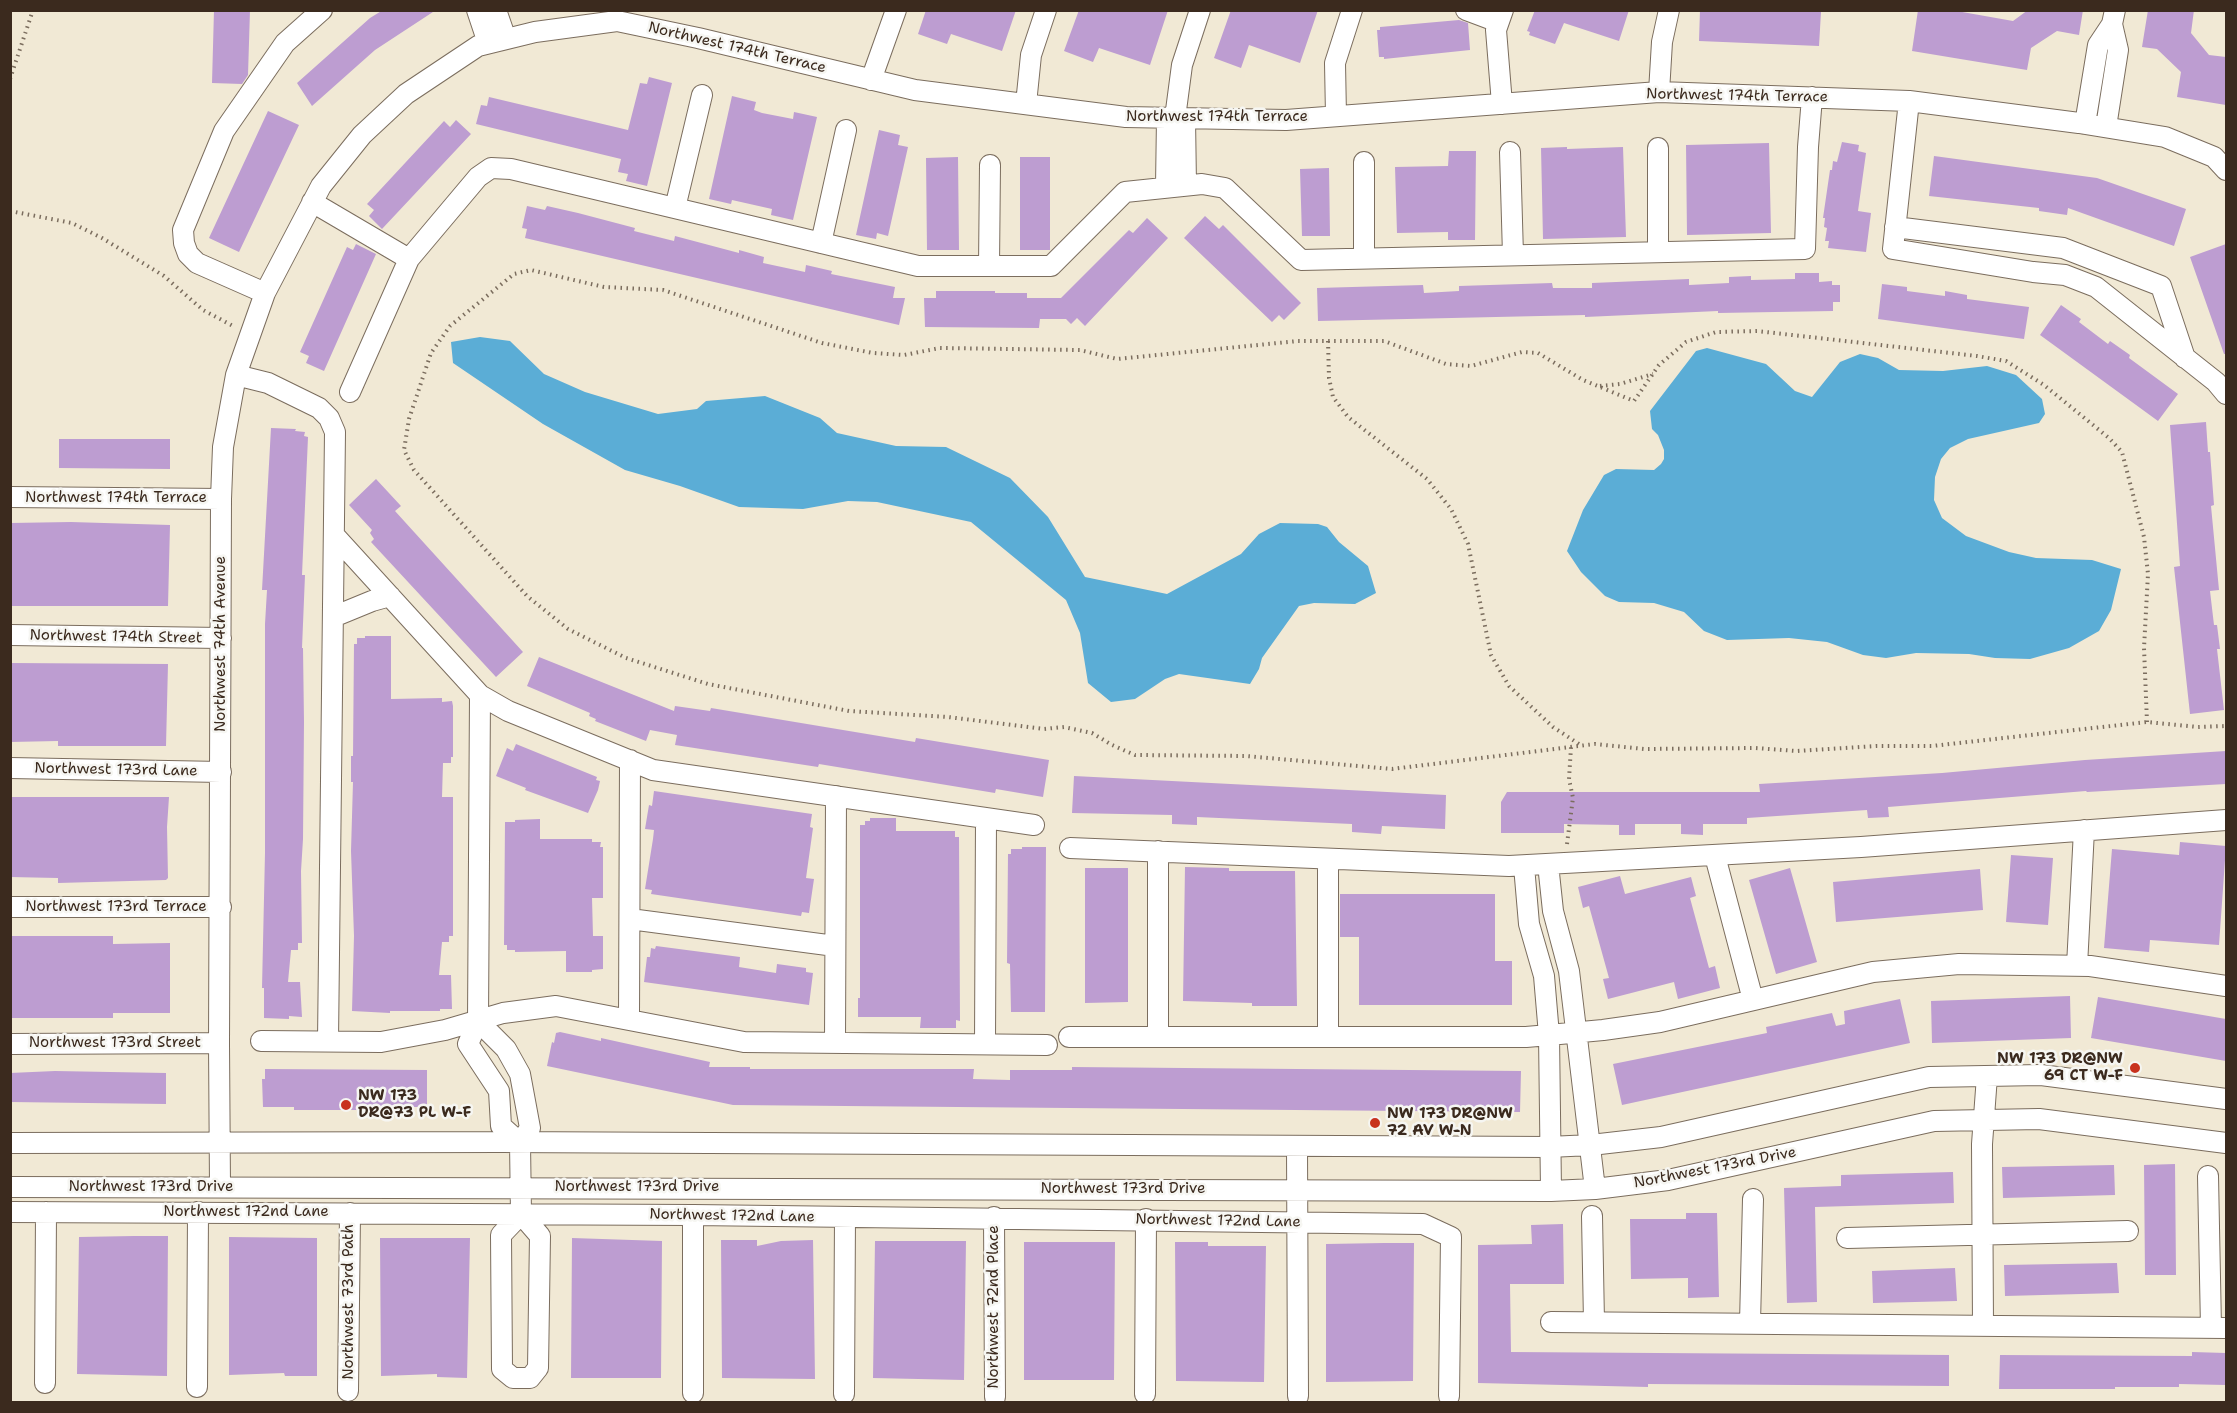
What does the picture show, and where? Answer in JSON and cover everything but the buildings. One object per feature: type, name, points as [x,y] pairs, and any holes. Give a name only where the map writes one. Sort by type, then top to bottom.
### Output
[{"type":"street","points":[[477,10],[497,41]]},
{"type":"street","points":[[496,10],[497,41]]},
{"type":"street","points":[[871,80],[896,10]]},
{"type":"street","points":[[1026,104],[1031,55],[1046,10]]},
{"type":"street","points":[[1166,186],[1182,66],[1200,10]]},
{"type":"street","points":[[1336,116],[1335,63],[1352,10]]},
{"type":"street","points":[[1466,10],[1501,16],[1496,30],[1502,104]]},
{"type":"street","points":[[1659,92],[1662,42],[1669,10]]},
{"type":"street","points":[[265,293],[197,263],[188,254],[183,243],[183,230],[224,131],[285,43],[318,12]]},
{"type":"street","points":[[2085,124],[2098,45],[2113,17]]},
{"type":"street","points":[[2106,128],[2118,50],[2113,17]]},
{"type":"street","name":"Northwest 174th Terrace","points":[[362,135],[406,94],[478,46],[535,32],[617,21],[915,90],[1126,117],[1286,120],[1659,92],[1909,101],[2165,137],[2220,164]]},
{"type":"street","points":[[675,208],[702,95]]},
{"type":"street","points":[[350,392],[409,259],[477,177],[491,168],[511,169],[918,266],[1051,266],[1125,192],[1202,184],[1225,188],[1301,260],[1805,249],[1812,97]]},
{"type":"street","points":[[1909,101],[1893,249],[2033,272],[2065,275],[2096,287],[2216,382],[2226,394]]},
{"type":"street","points":[[1176,118],[1186,185]]},
{"type":"street","points":[[821,243],[846,130]]},
{"type":"street","name":"Northwest 74th Avenue","points":[[220,1187],[223,447],[236,375],[265,293],[321,186],[362,135]]},
{"type":"street","points":[[1658,148],[1658,252]]},
{"type":"street","points":[[1510,152],[1514,255]]},
{"type":"street","points":[[1364,162],[1364,258]]},
{"type":"street","points":[[989,266],[990,165]]},
{"type":"street","points":[[312,202],[409,259]]},
{"type":"street","points":[[1895,226],[2063,248],[2161,286],[2185,358]]},
{"type":"street","points":[[236,375],[268,384],[318,408],[329,418],[335,432],[328,1041]]},
{"type":"street","name":"Northwest 174th Terrace","points":[[10,497],[221,499]]},
{"type":"street","points":[[334,535],[480,695],[508,711],[653,770],[1034,825]]},
{"type":"street","points":[[333,617],[390,596]]},
{"type":"street","name":"Northwest 174th Street","points":[[10,635],[221,638]]},
{"type":"street","points":[[480,695],[478,1021],[468,1044],[499,1091],[501,1126],[520,1143]]},
{"type":"street","points":[[629,1019],[630,760]]},
{"type":"street","name":"Northwest 173rd Lane","points":[[10,768],[221,772]]},
{"type":"street","points":[[835,1043],[836,796]]},
{"type":"street","points":[[985,1044],[986,818]]},
{"type":"street","points":[[1070,848],[1524,866],[1861,847],[2226,820]]},
{"type":"street","points":[[2077,966],[2084,830]]},
{"type":"street","points":[[1158,851],[1158,1037]]},
{"type":"street","points":[[1715,855],[1753,1000]]},
{"type":"street","points":[[1328,859],[1328,1037]]},
{"type":"street","points":[[1556,864],[1553,911],[1569,971],[1591,1145],[1594,1189]]},
{"type":"street","points":[[1524,866],[1529,924],[1544,976],[1549,1035],[1551,1191]]},
{"type":"street","name":"Northwest 173rd Terrace","points":[[10,907],[221,907]]},
{"type":"street","points":[[630,918],[835,946]]},
{"type":"street","points":[[1069,1037],[1526,1037],[1576,1033],[1660,1022],[1873,972],[1959,963],[2077,966],[2226,986]]},
{"type":"street","points":[[261,1041],[381,1042],[445,1030],[503,1013],[556,1006],[744,1042],[1047,1045]]},
{"type":"street","points":[[478,1021],[506,1049],[520,1074],[530,1128],[520,1143],[519,1186],[520,1214],[540,1236],[538,1368],[530,1378],[513,1378],[502,1369],[501,1235],[520,1214]]},
{"type":"street","name":"Northwest 173rd Street","points":[[10,1044],[219,1043]]},
{"type":"street","points":[[10,1143],[1549,1147],[1661,1137],[1929,1077],[2041,1075],[2226,1099]]},
{"type":"street","points":[[1983,1326],[1982,1144],[1987,1076]]},
{"type":"street","name":"Northwest 173rd Drive","points":[[10,1187],[519,1186],[1551,1191],[1594,1189],[1668,1180],[1934,1121],[2039,1119],[2226,1143]]},
{"type":"street","points":[[1297,1146],[1298,1396]]},
{"type":"street","points":[[1551,1322],[2219,1328],[2208,1176]]},
{"type":"street","points":[[1750,1323],[1753,1199]]},
{"type":"street","name":"Northwest 172nd Lane","points":[[10,1212],[994,1217],[1423,1224],[1451,1237],[1449,1396]]},
{"type":"street","points":[[45,1383],[46,1212]]},
{"type":"street","points":[[197,1387],[198,1212]]},
{"type":"street","name":"Northwest 73rd Path","points":[[348,1391],[350,1213]]},
{"type":"street","points":[[693,1215],[693,1393]]},
{"type":"street","points":[[1592,1216],[1594,1322]]},
{"type":"street","points":[[844,1394],[845,1217]]},
{"type":"street","name":"Northwest 72nd Place","points":[[994,1217],[995,1397]]},
{"type":"street","points":[[1145,1394],[1146,1219]]},
{"type":"street","points":[[1847,1238],[2128,1231]]},
{"type":"path","points":[[10,79],[33,10]]},
{"type":"path","points":[[10,211],[72,223],[102,238],[164,276],[203,309],[250,335]]},
{"type":"path","points":[[2147,722],[2144,648],[2148,574],[2144,537],[2122,452],[2109,438],[2044,385],[2006,362],[1977,356],[1757,331],[1716,332],[1686,342],[1659,365],[1634,401],[1583,380],[1538,353],[1522,352],[1471,366],[1446,364],[1384,342],[1298,341],[1117,359],[1080,350],[940,348],[904,355],[873,353],[822,343],[663,290],[604,287],[531,270],[514,274],[450,326],[431,353],[409,419],[404,450],[414,470],[527,596],[568,629],[626,658],[708,684],[849,711],[948,717],[1044,729],[1064,727],[1092,733],[1136,755],[1246,756],[1392,769],[1595,744],[1644,749],[1755,748],[1797,751],[1876,746],[1932,746],[2147,722],[2198,727],[2226,726]]},
{"type":"path","points":[[1328,341],[1329,378],[1333,397],[1348,417],[1427,479],[1451,509],[1468,544],[1491,655],[1509,686],[1553,727],[1582,746]]},
{"type":"path","points":[[1599,387],[1620,384],[1653,374]]},
{"type":"path","points":[[1556,864],[1573,798],[1569,778],[1571,747]]},
{"type":"water","points":[[480,337],[510,341],[544,374],[585,392],[658,414],[697,409],[706,401],[765,396],[820,418],[837,433],[896,446],[946,447],[1010,478],[1048,517],[1085,577],[1167,594],[1241,554],[1259,534],[1280,523],[1318,524],[1327,527],[1339,542],[1368,566],[1376,593],[1355,604],[1314,603],[1299,606],[1262,658],[1259,669],[1250,684],[1179,674],[1165,679],[1135,699],[1111,702],[1088,683],[1080,633],[1066,600],[971,522],[877,502],[848,501],[803,509],[739,507],[625,470],[543,424],[453,363],[451,342]]},
{"type":"water","points":[[1707,348],[1766,364],[1795,391],[1812,397],[1840,362],[1860,354],[1878,358],[1899,370],[1943,371],[1987,366],[2016,375],[2042,399],[2045,414],[2039,423],[1968,439],[1950,448],[1941,459],[1935,477],[1934,500],[1942,518],[1966,536],[2009,552],[2036,558],[2092,560],[2121,569],[2111,610],[2099,631],[2069,648],[2030,659],[1916,653],[1886,658],[1863,655],[1827,642],[1789,638],[1727,640],[1704,631],[1684,612],[1654,603],[1619,602],[1605,596],[1581,572],[1567,551],[1583,510],[1604,475],[1616,469],[1654,470],[1661,464],[1664,459],[1664,450],[1658,435],[1652,429],[1650,411],[1696,351]]},
{"type":"place","name":"NW 173 DR@NW 69 CT W-F","points":[[2135,1068]]},
{"type":"place","name":"NW 173 DR@73 PL W-F","points":[[346,1105]]},
{"type":"place","name":"NW 173 DR@NW 72 AV W-N","points":[[1375,1123]]}]
